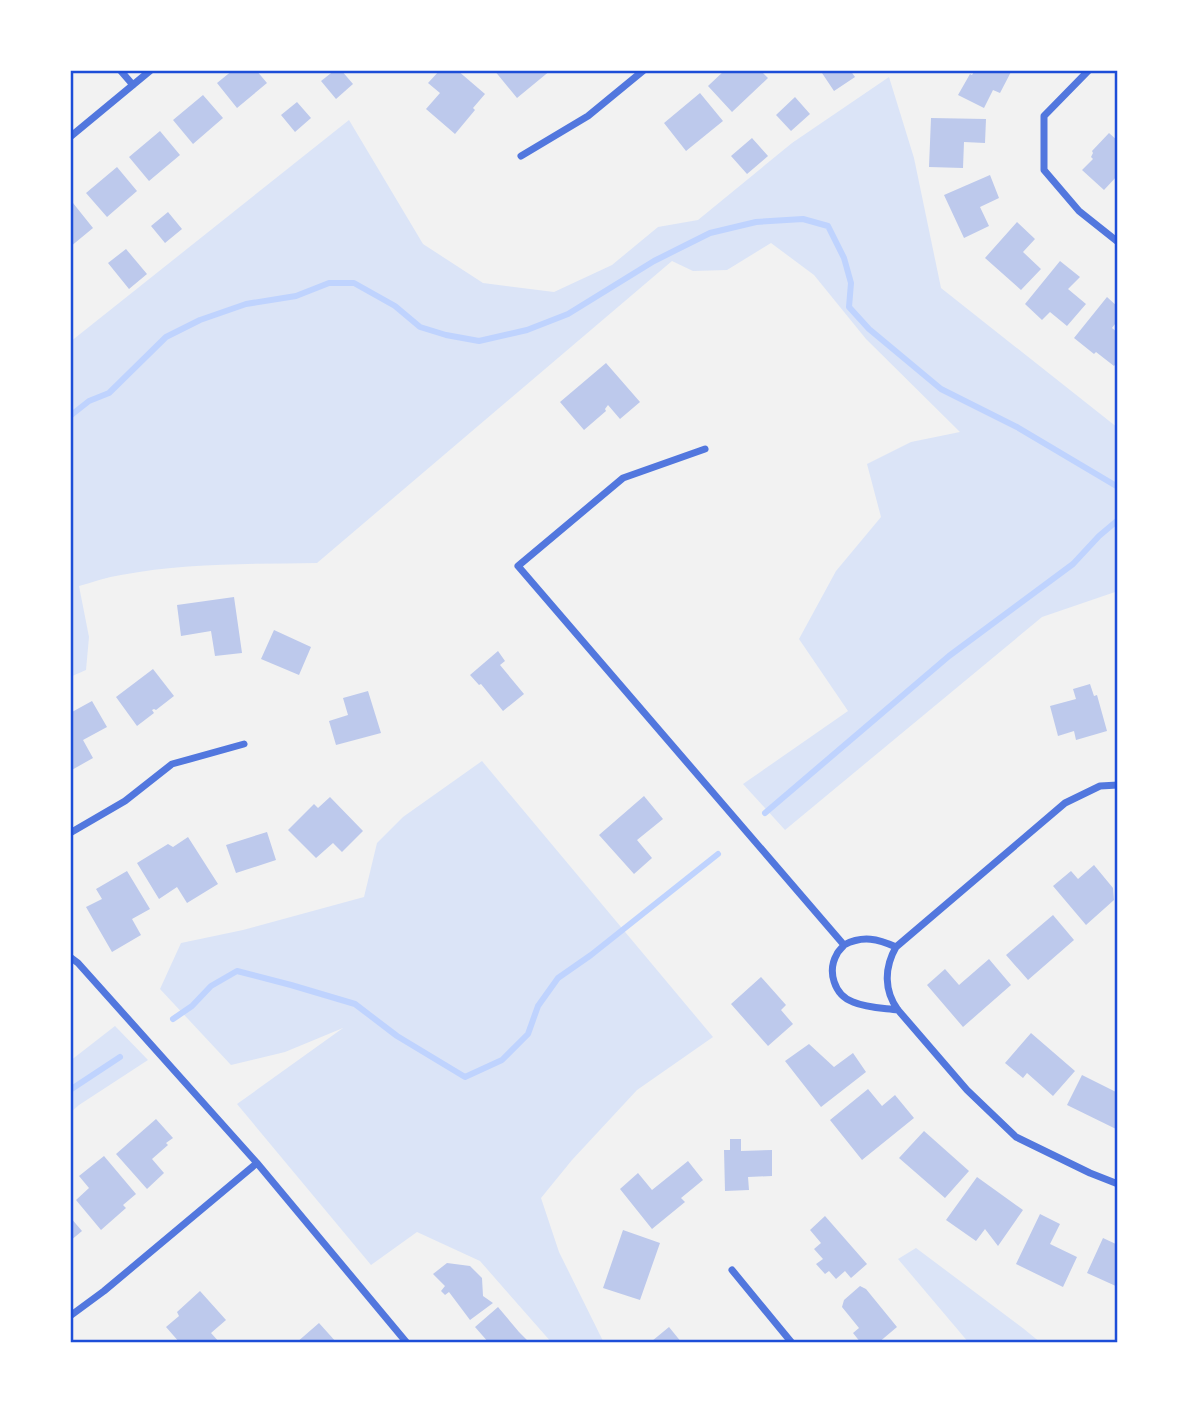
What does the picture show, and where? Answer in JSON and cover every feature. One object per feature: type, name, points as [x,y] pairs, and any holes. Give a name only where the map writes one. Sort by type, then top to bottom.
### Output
[{"type":"street","points":[[120,70],[133,85]]},
{"type":"street","points":[[70,137],[151,70]]},
{"type":"street","points":[[521,156],[589,116],[644,70]]},
{"type":"street","points":[[1089,70],[1044,116],[1044,170],[1079,211],[1118,242]]},
{"type":"street","points":[[705,449],[623,478],[518,566],[844,945]]},
{"type":"street","points":[[70,833],[125,801],[172,764],[244,744]]},
{"type":"street","points":[[1118,785],[1100,786],[1065,803],[896,947],[890,957],[886,984],[891,1000],[898,1010],[967,1090],[1016,1138],[1118,1184]]},
{"type":"street","points":[[896,947],[880,940],[866,938],[853,941],[844,945],[836,955],[831,973],[837,990],[849,1001],[898,1010]]},
{"type":"street","points":[[70,957],[257,1163],[407,1343]]},
{"type":"street","points":[[70,1316],[104,1291],[257,1163]]},
{"type":"street","points":[[732,1270],[792,1343]]},
{"type":"shaded area","points":[[889,77],[914,158],[941,288],[1118,428],[1118,591],[1042,617],[785,830],[743,784],[848,711],[799,639],[836,571],[881,517],[867,464],[911,442],[960,432],[866,339],[814,275],[771,243],[727,270],[693,271],[672,261],[317,563],[169,568],[116,576],[79,586],[89,637],[86,670],[70,677],[70,342],[349,120],[423,244],[483,283],[554,292],[612,265],[658,227],[698,220],[792,143]]},
{"type":"shaded area","points":[[482,761],[713,1037],[637,1090],[541,1198],[559,1252],[604,1343],[552,1343],[480,1261],[417,1232],[371,1265],[237,1104],[343,1028],[285,1052],[231,1065],[160,989],[181,943],[243,930],[364,897],[377,843],[403,817]]},
{"type":"shaded area","points":[[115,1026],[148,1060],[70,1113],[70,1061]]},
{"type":"shaded area","points":[[916,1248],[1041,1343],[969,1343],[898,1259]]},
{"type":"building","points":[[233,70],[256,70],[267,83],[237,108],[217,83]]},
{"type":"building","points":[[335,70],[341,70],[353,84],[336,99],[321,81]]},
{"type":"building","points":[[440,70],[457,70],[485,94],[455,134],[426,109],[440,93],[428,83]]},
{"type":"building","points":[[494,70],[551,70],[517,98]]},
{"type":"building","points":[[725,70],[760,70],[768,78],[732,112],[708,86]]},
{"type":"building","points":[[826,70],[850,70],[855,77],[834,91],[822,73]]},
{"type":"building","points":[[975,70],[1012,70],[1000,93],[993,90],[984,108],[958,95]]},
{"type":"building","points":[[700,93],[723,121],[686,151],[664,123]]},
{"type":"building","points":[[203,95],[223,118],[193,144],[173,120]]},
{"type":"building","points":[[795,97],[810,114],[791,131],[776,115]]},
{"type":"building","points":[[297,102],[311,118],[295,132],[281,115]]},
{"type":"building","points":[[931,118],[986,119],[985,143],[964,142],[963,168],[929,167]]},
{"type":"building","points":[[160,131],[180,155],[149,181],[129,157]]},
{"type":"building","points":[[1109,133],[1118,141],[1118,175],[1104,190],[1082,170],[1093,159],[1092,151]]},
{"type":"building","points":[[752,138],[768,156],[747,174],[731,156]]},
{"type":"building","points":[[117,167],[137,191],[107,217],[86,193]]},
{"type":"building","points":[[990,175],[999,198],[980,207],[989,226],[964,238],[944,195]]},
{"type":"building","points":[[73,203],[93,228],[70,247],[70,205]]},
{"type":"building","points":[[168,212],[182,229],[165,243],[151,226]]},
{"type":"building","points":[[1017,222],[1035,239],[1023,252],[1041,269],[1021,290],[985,258]]},
{"type":"building","points":[[126,249],[147,274],[129,289],[108,263]]},
{"type":"building","points":[[1060,261],[1080,277],[1068,289],[1086,304],[1067,326],[1050,312],[1042,320],[1025,304]]},
{"type":"building","points":[[1107,297],[1118,307],[1118,320],[1112,328],[1118,333],[1118,361],[1114,366],[1074,338]]},
{"type":"building","points":[[606,363],[640,402],[620,419],[608,405],[606,411],[584,430],[560,402]]},
{"type":"building","points":[[234,597],[242,653],[215,656],[211,631],[181,636],[177,605]]},
{"type":"building","points":[[274,630],[311,647],[299,675],[261,659]]},
{"type":"building","points":[[498,651],[505,661],[500,665],[524,694],[503,711],[470,675]]},
{"type":"building","points":[[153,669],[174,696],[156,710],[152,710],[154,713],[137,726],[116,697]]},
{"type":"building","points":[[1090,684],[1094,696],[1097,695],[1107,731],[1076,740],[1074,731],[1058,736],[1050,706],[1076,699],[1073,689]]},
{"type":"building","points":[[368,691],[381,733],[336,745],[329,721],[348,715],[343,698]]},
{"type":"building","points":[[92,701],[107,727],[83,740],[93,758],[70,771],[70,714]]},
{"type":"building","points":[[644,796],[663,819],[637,840],[652,858],[634,874],[599,835]]},
{"type":"building","points":[[330,797],[363,831],[342,852],[333,843],[316,858],[288,830],[314,804],[318,808]]},
{"type":"building","points":[[267,832],[276,860],[236,873],[226,845]]},
{"type":"building","points":[[188,837],[218,884],[187,903],[177,887],[159,899],[137,863],[168,844],[173,847]]},
{"type":"building","points":[[1094,865],[1113,888],[1114,900],[1086,925],[1053,886],[1071,871],[1078,879]]},
{"type":"building","points":[[127,871],[150,909],[132,919],[141,935],[112,952],[86,907],[102,899],[96,889]]},
{"type":"building","points":[[1053,915],[1074,940],[1028,980],[1006,955]]},
{"type":"building","points":[[989,959],[1011,985],[963,1027],[927,985],[945,969],[959,985]]},
{"type":"building","points":[[761,977],[786,1005],[781,1010],[793,1024],[768,1046],[731,1004]]},
{"type":"building","points":[[1031,1033],[1075,1071],[1053,1096],[1027,1073],[1023,1078],[1005,1063]]},
{"type":"building","points":[[809,1044],[834,1067],[853,1053],[866,1072],[821,1107],[785,1061]]},
{"type":"building","points":[[1082,1075],[1118,1093],[1116,1129],[1067,1105]]},
{"type":"building","points":[[868,1089],[882,1106],[895,1095],[914,1118],[862,1160],[830,1120]]},
{"type":"building","points":[[156,1119],[173,1138],[152,1159],[164,1173],[147,1189],[116,1154]]},
{"type":"building","points":[[924,1131],[969,1171],[945,1198],[899,1158]]},
{"type":"building","points":[[730,1139],[741,1139],[741,1151],[772,1150],[772,1176],[748,1177],[749,1190],[725,1191],[724,1150],[730,1150]]},
{"type":"building","points":[[104,1156],[136,1194],[123,1205],[126,1208],[101,1230],[76,1200],[89,1188],[79,1176]]},
{"type":"building","points":[[688,1161],[703,1180],[681,1198],[685,1202],[652,1229],[620,1189],[638,1173],[652,1190]]},
{"type":"building","points":[[977,1177],[1023,1210],[998,1246],[985,1229],[976,1241],[946,1220]]},
{"type":"building","points":[[1040,1214],[1060,1224],[1050,1244],[1077,1257],[1063,1287],[1016,1264]]},
{"type":"building","points":[[825,1216],[867,1264],[851,1278],[845,1271],[836,1279],[829,1271],[825,1274],[816,1264],[823,1259],[814,1249],[821,1243],[810,1230]]},
{"type":"building","points":[[70,1217],[82,1231],[70,1241]]},
{"type":"building","points":[[623,1230],[660,1243],[640,1300],[603,1288]]},
{"type":"building","points":[[1103,1238],[1118,1245],[1118,1287],[1087,1273]]},
{"type":"building","points":[[447,1263],[470,1266],[482,1278],[483,1296],[493,1303],[470,1320],[449,1292],[445,1295],[441,1291],[445,1286],[433,1274]]},
{"type":"building","points":[[860,1286],[866,1289],[897,1327],[878,1343],[861,1343],[853,1333],[859,1328],[842,1307],[844,1300]]},
{"type":"building","points":[[200,1291],[226,1320],[211,1333],[220,1343],[180,1343],[166,1327],[179,1316],[177,1312]]},
{"type":"building","points":[[498,1307],[530,1343],[489,1343],[475,1327]]},
{"type":"building","points":[[319,1323],[337,1343],[296,1343]]},
{"type":"building","points":[[669,1327],[682,1343],[652,1341]]},
{"type":"waterway","points":[[70,416],[89,401],[109,393],[166,337],[200,320],[246,304],[296,296],[329,283],[354,283],[395,306],[420,327],[479,341],[527,330],[568,314],[654,261],[710,233],[756,222],[803,219],[828,226],[844,258],[851,283],[849,307],[869,329],[941,389],[1017,427],[1118,487]]},
{"type":"waterway","points":[[765,813],[949,656],[1073,564],[1118,520]]},
{"type":"waterway","points":[[173,1019],[192,1006],[211,986],[237,971],[355,1004],[397,1036],[465,1077],[502,1060],[528,1034],[538,1006],[558,978],[718,854]]},
{"type":"waterway","points":[[70,1090],[120,1057]]}]
